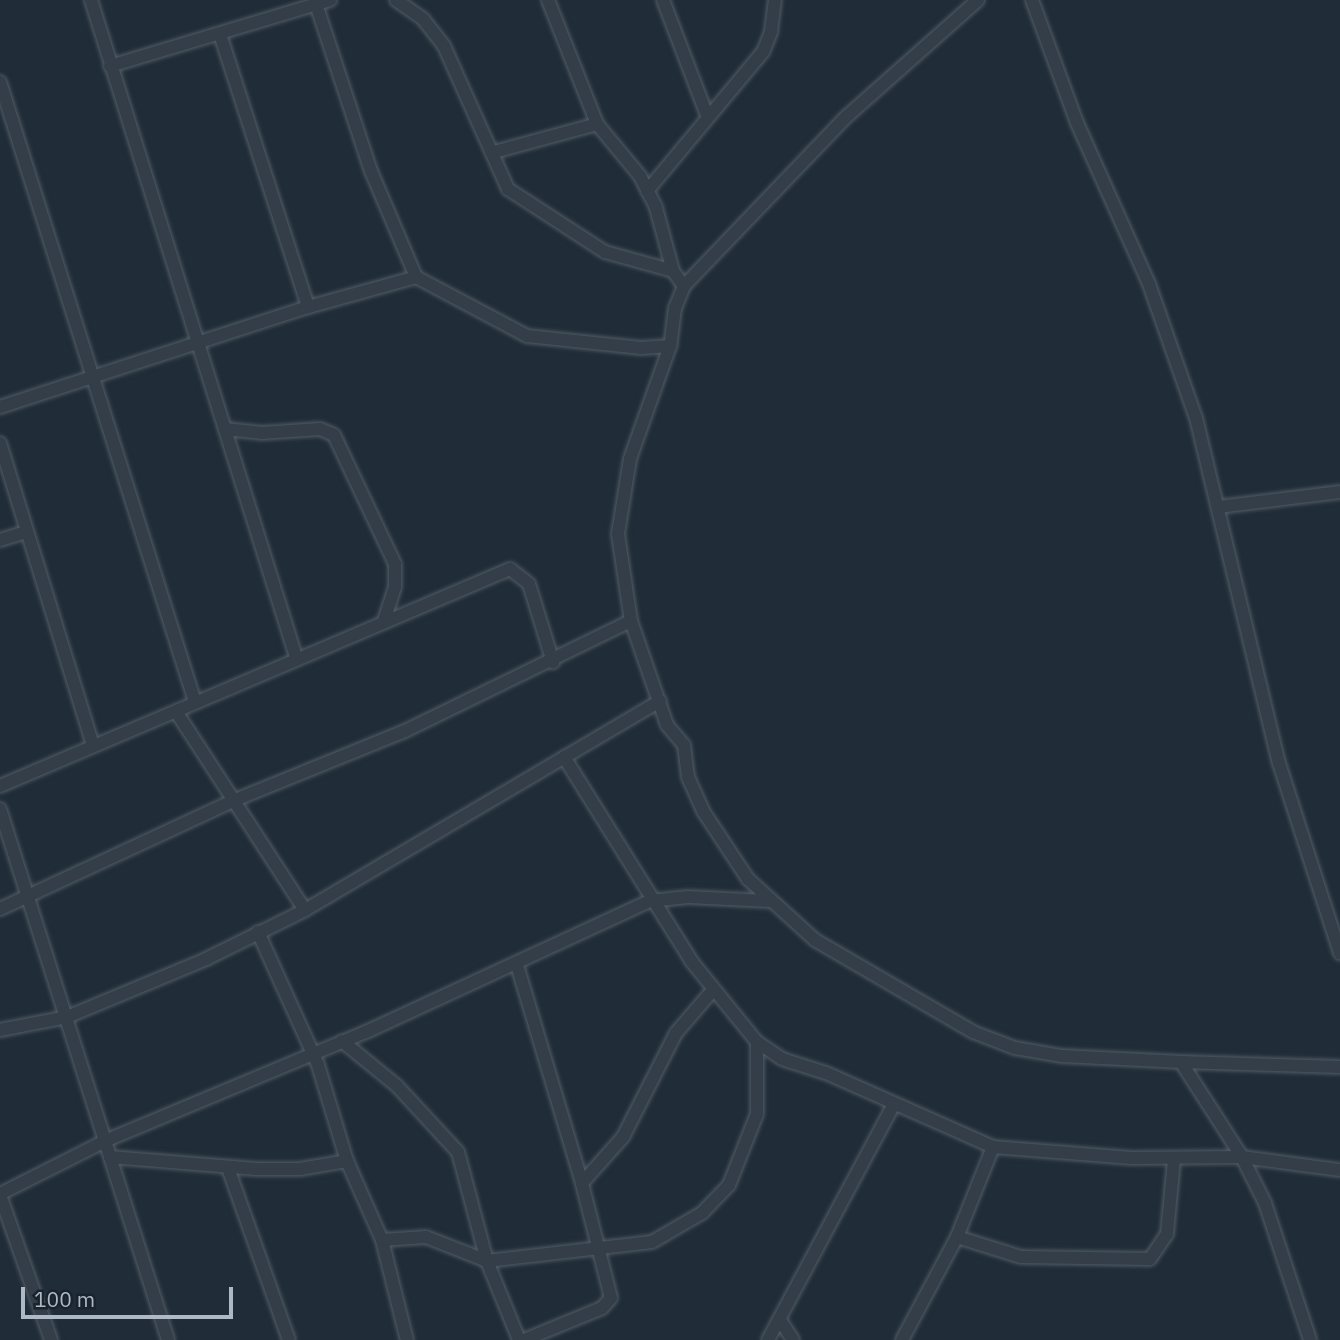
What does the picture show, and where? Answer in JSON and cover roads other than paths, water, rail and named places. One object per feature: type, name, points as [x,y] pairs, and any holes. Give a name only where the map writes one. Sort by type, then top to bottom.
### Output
[{"type":"street","points":[[91,0],[296,657]]},
{"type":"street","points":[[110,66],[330,0]]},
{"type":"street","points":[[396,0],[436,32],[494,152],[505,183],[515,194],[604,251],[673,271]]},
{"type":"street","points":[[548,0],[597,124],[618,146],[647,191],[673,271],[684,286]]},
{"type":"street","points":[[663,0],[707,115]]},
{"type":"street","points":[[647,191],[707,115],[763,52],[775,0]]},
{"type":"street","points":[[978,0],[846,117],[684,286],[675,308],[670,346],[630,459],[618,534],[631,621],[667,725],[684,745],[688,777],[703,811],[768,901],[815,940],[973,1032],[1015,1048],[1062,1056],[1340,1067]]},
{"type":"street","points":[[1032,0],[1077,123],[1149,284],[1196,418],[1279,764],[1340,953]]},
{"type":"street","points":[[316,4],[371,171],[416,277],[527,336],[641,348],[670,346]]},
{"type":"street","points":[[220,34],[308,307]]},
{"type":"street","points":[[0,82],[195,702]]},
{"type":"street","points":[[494,152],[597,124]]},
{"type":"street","points":[[0,407],[198,346],[308,307],[416,277]]},
{"type":"street","points":[[225,429],[261,433],[320,429],[334,436],[395,564],[397,575],[384,621]]},
{"type":"street","points":[[0,443],[93,745]]},
{"type":"street","points":[[1218,507],[1340,492]]},
{"type":"street","points":[[0,540],[27,532]]},
{"type":"street","points":[[0,786],[93,745],[177,713],[195,702],[296,657],[510,569],[529,583],[553,662]]},
{"type":"street","points":[[0,909],[235,800],[404,731],[553,662],[631,621]]},
{"type":"street","points":[[0,1030],[67,1017],[206,959],[305,910],[660,701]]},
{"type":"street","points":[[177,713],[305,910]]},
{"type":"street","points":[[564,757],[650,901],[713,990],[757,1042],[782,1059],[826,1073],[993,1147],[1174,1160],[1198,1155],[1242,1157],[1340,1170]]},
{"type":"street","points":[[0,809],[168,1340]]},
{"type":"street","points":[[51,1340],[0,1195],[105,1141],[209,1100],[312,1051],[342,1041],[517,965],[650,901],[688,897],[768,901]]},
{"type":"street","points":[[258,932],[312,1051],[347,1161],[382,1240],[407,1340]]},
{"type":"street","points":[[517,965],[582,1183],[611,1298],[602,1307],[524,1340]]},
{"type":"street","points":[[582,1183],[623,1137],[676,1033],[713,990]]},
{"type":"street","points":[[342,1041],[397,1086],[458,1152],[487,1261],[519,1340]]},
{"type":"street","points":[[382,1240],[426,1237],[487,1261],[652,1242],[702,1213],[729,1185],[757,1114],[757,1042]]},
{"type":"street","points":[[1181,1062],[1242,1157],[1265,1203],[1310,1340]]},
{"type":"street","points":[[768,1340],[894,1104]]},
{"type":"street","points":[[906,1339],[957,1237],[993,1147]]},
{"type":"street","points":[[110,1157],[228,1168],[300,1169],[347,1161]]},
{"type":"street","points":[[957,1237],[1021,1257],[1150,1259],[1167,1234],[1174,1160]]},
{"type":"street","points":[[228,1168],[289,1340]]},
{"type":"street","points":[[780,1320],[793,1340]]}]
